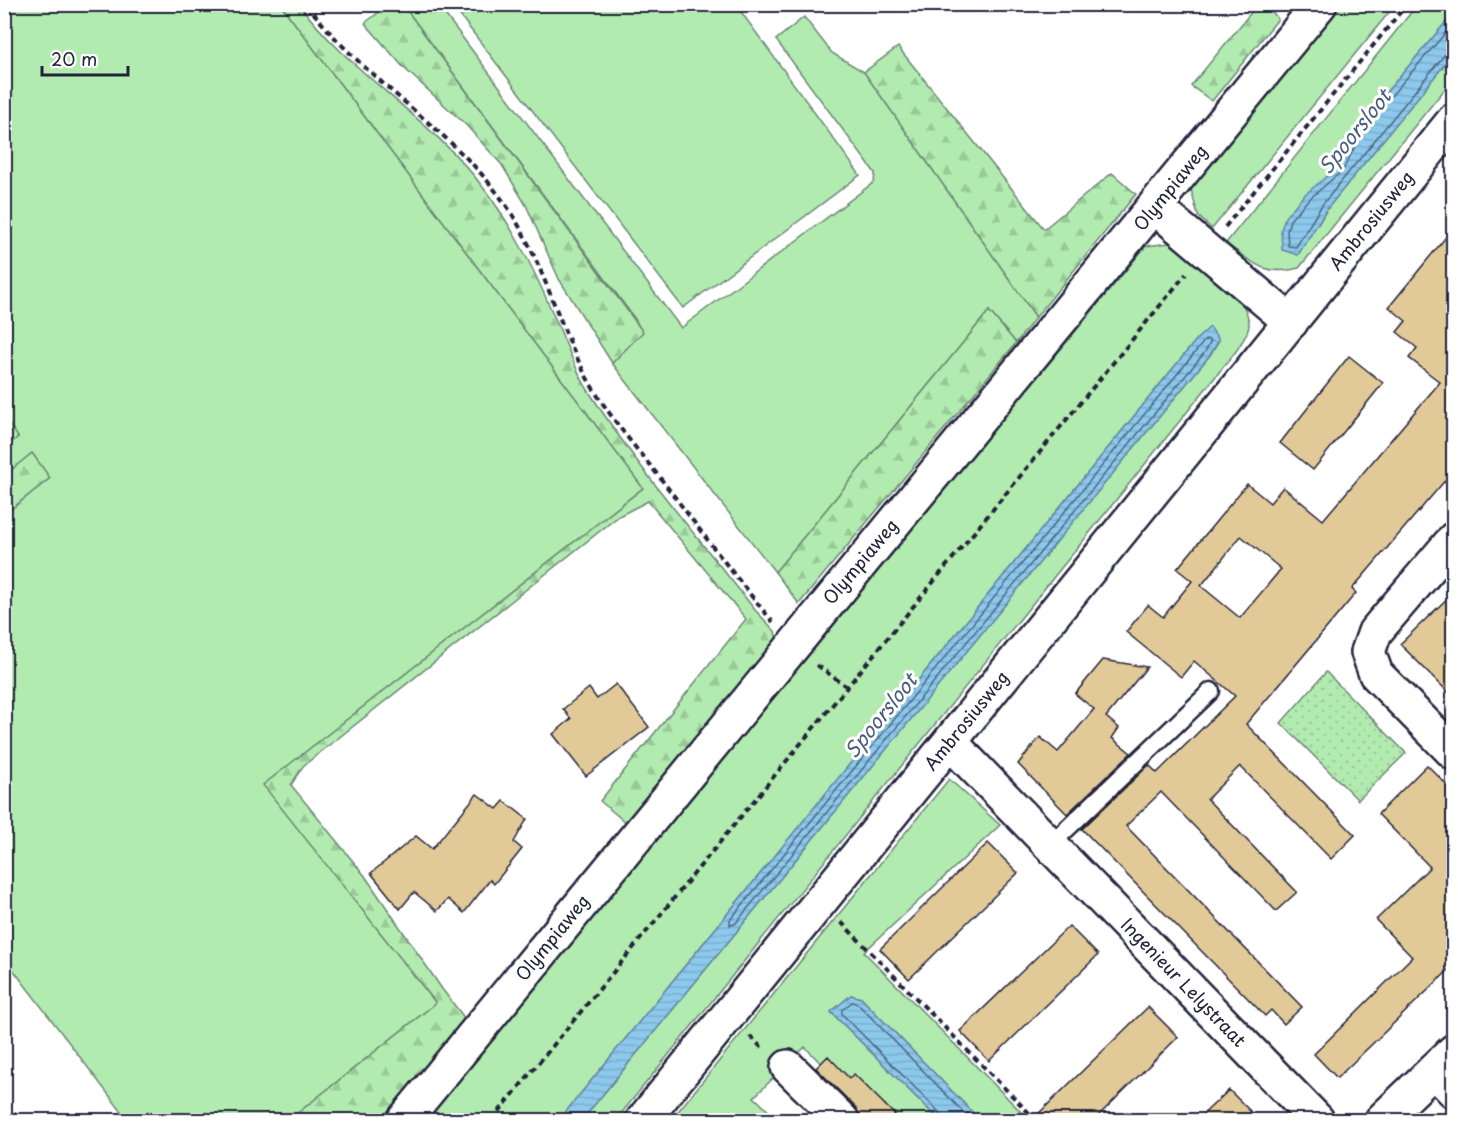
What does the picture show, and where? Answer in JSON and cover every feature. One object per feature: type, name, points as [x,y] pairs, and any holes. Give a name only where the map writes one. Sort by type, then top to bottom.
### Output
[{"type":"street","name":"Olympiaweg","points":[[404,1120],[1320,4]]},
{"type":"street","name":"Ambrosiusweg","points":[[643,1120],[1454,120]]},
{"type":"street","points":[[1155,207],[1291,322]]},
{"type":"street","points":[[1449,553],[1375,632],[1368,652],[1376,674],[1454,753]]},
{"type":"street","name":"Ingenieur Lelystraat","points":[[950,742],[1317,1120]]},
{"type":"street","points":[[788,1067],[842,1120]]},
{"type":"street","points":[[1382,1120],[1447,1071]]},
{"type":"lane","points":[[1050,845],[1211,691]]},
{"type":"path","points":[[307,4],[322,26],[462,151],[510,211],[547,280],[580,365],[609,413],[792,646],[847,688]]},
{"type":"path","points":[[492,1120],[1407,4]]},
{"type":"path","points":[[821,901],[1036,1120]]},
{"type":"path","points":[[729,1015],[777,1063],[788,1067]]},
{"type":"green space","points":[[299,4],[342,52],[439,138],[482,186],[504,217],[522,249],[588,390],[648,475],[755,610],[775,631],[778,646],[631,827],[600,801],[746,619],[648,501],[619,516],[303,766],[291,785],[365,876],[442,989],[469,1024],[391,1120],[289,1120],[436,1003],[263,785],[643,488],[281,5]]},
{"type":"green space","points":[[4,5],[281,5],[643,488],[264,785],[436,1003],[289,1120],[128,1120],[5,959],[5,514],[50,478],[32,453],[5,475],[5,448],[18,437],[4,418]]},
{"type":"green space","points":[[388,5],[403,5],[643,332],[612,363],[559,279],[526,205],[502,165],[466,125],[404,68],[365,23]]},
{"type":"green space","points":[[403,5],[438,5],[681,328],[874,182],[875,173],[776,40],[804,17],[832,53],[864,72],[1036,317],[1016,343],[989,311],[775,572],[612,363],[642,332],[635,319]]},
{"type":"green space","points":[[452,5],[736,5],[860,175],[683,308]]},
{"type":"green space","points":[[1257,5],[1267,5],[1278,19],[1212,101],[1191,86]]},
{"type":"green space","points":[[1329,5],[1395,5],[1212,229],[1198,216],[1189,182]]},
{"type":"green space","points":[[1417,5],[1453,5],[1453,14],[1361,122],[1338,166],[1322,182],[1318,225],[1327,209],[1453,54],[1453,79],[1299,268],[1277,271],[1251,262],[1226,243]]},
{"type":"green space","points":[[898,47],[1044,229],[1112,173],[1136,194],[1036,317],[864,72]]},
{"type":"green space","points":[[1170,243],[1206,266],[1240,301],[1247,313],[1249,328],[1237,350],[616,1120],[582,1120],[1210,355],[1219,340],[1210,328],[1197,339],[559,1120],[424,1120],[1146,246]]},
{"type":"green space","points":[[989,311],[1016,343],[799,604],[775,572]]},
{"type":"green space","points":[[5,418],[18,437],[4,448]]},
{"type":"green space","points":[[32,453],[50,478],[5,514],[5,475]]},
{"type":"green space","points":[[1326,672],[1406,753],[1358,800],[1281,723]]},
{"type":"green space","points":[[949,779],[1000,825],[864,952],[1029,1120],[980,1120],[861,998],[851,995],[831,1012],[939,1120],[876,1120],[805,1047],[754,1097],[778,1120],[671,1120]]},
{"type":"water","points":[[1453,14],[1453,54],[1327,209],[1298,255],[1282,250],[1281,230],[1285,217],[1303,196],[1338,167],[1361,122]]},
{"type":"water","points":[[1210,327],[1219,340],[1210,355],[582,1120],[559,1120],[1197,339]]},
{"type":"water","points":[[851,995],[861,998],[980,1120],[939,1120],[831,1012]]},
{"type":"building","points":[[1454,227],[1454,470],[1352,589],[1356,593],[1246,724],[1355,835],[1331,859],[1240,766],[1207,799],[1297,892],[1276,911],[1161,792],[1126,826],[1302,1007],[1284,1024],[1271,1010],[1265,1016],[1082,829],[1149,765],[1157,773],[1235,696],[1194,661],[1181,677],[1126,632],[1148,605],[1163,617],[1192,581],[1177,569],[1247,484],[1270,503],[1283,487],[1323,520],[1440,382],[1409,358],[1417,348],[1397,332],[1406,321],[1389,307]],"holes":[[[1241,536],[1281,569],[1240,618],[1201,586]]]},
{"type":"building","points":[[1349,356],[1383,383],[1313,470],[1280,443]]},
{"type":"building","points":[[1454,592],[1454,698],[1400,644]]},
{"type":"building","points":[[1103,660],[1147,667],[1106,717],[1119,728],[1112,738],[1131,753],[1067,814],[1018,764],[1040,737],[1058,752],[1094,709],[1075,694]]},
{"type":"building","points":[[616,684],[649,727],[586,776],[553,734],[571,719],[563,709],[589,688],[597,699]]},
{"type":"building","points":[[1427,765],[1454,792],[1454,965],[1337,1078],[1314,1054],[1412,957],[1376,920],[1430,867],[1378,814]]},
{"type":"building","points":[[477,794],[497,809],[504,801],[527,819],[514,842],[522,849],[494,884],[490,880],[464,913],[448,899],[437,911],[414,892],[400,909],[371,873],[416,836],[432,849]]},
{"type":"building","points":[[988,843],[1018,873],[909,979],[880,949]]},
{"type":"building","points":[[1069,926],[1098,955],[989,1061],[960,1031]]},
{"type":"building","points":[[1148,1007],[1178,1037],[1094,1120],[1032,1120]]},
{"type":"building","points":[[828,1056],[849,1078],[854,1074],[900,1120],[862,1120],[855,1107],[816,1068]]},
{"type":"building","points":[[1229,1090],[1259,1120],[1197,1120]]},
{"type":"water label","name":"Spoorsloot","points":[[1355,132]]},
{"type":"water label","name":"Spoorsloot","points":[[881,716]]}]
